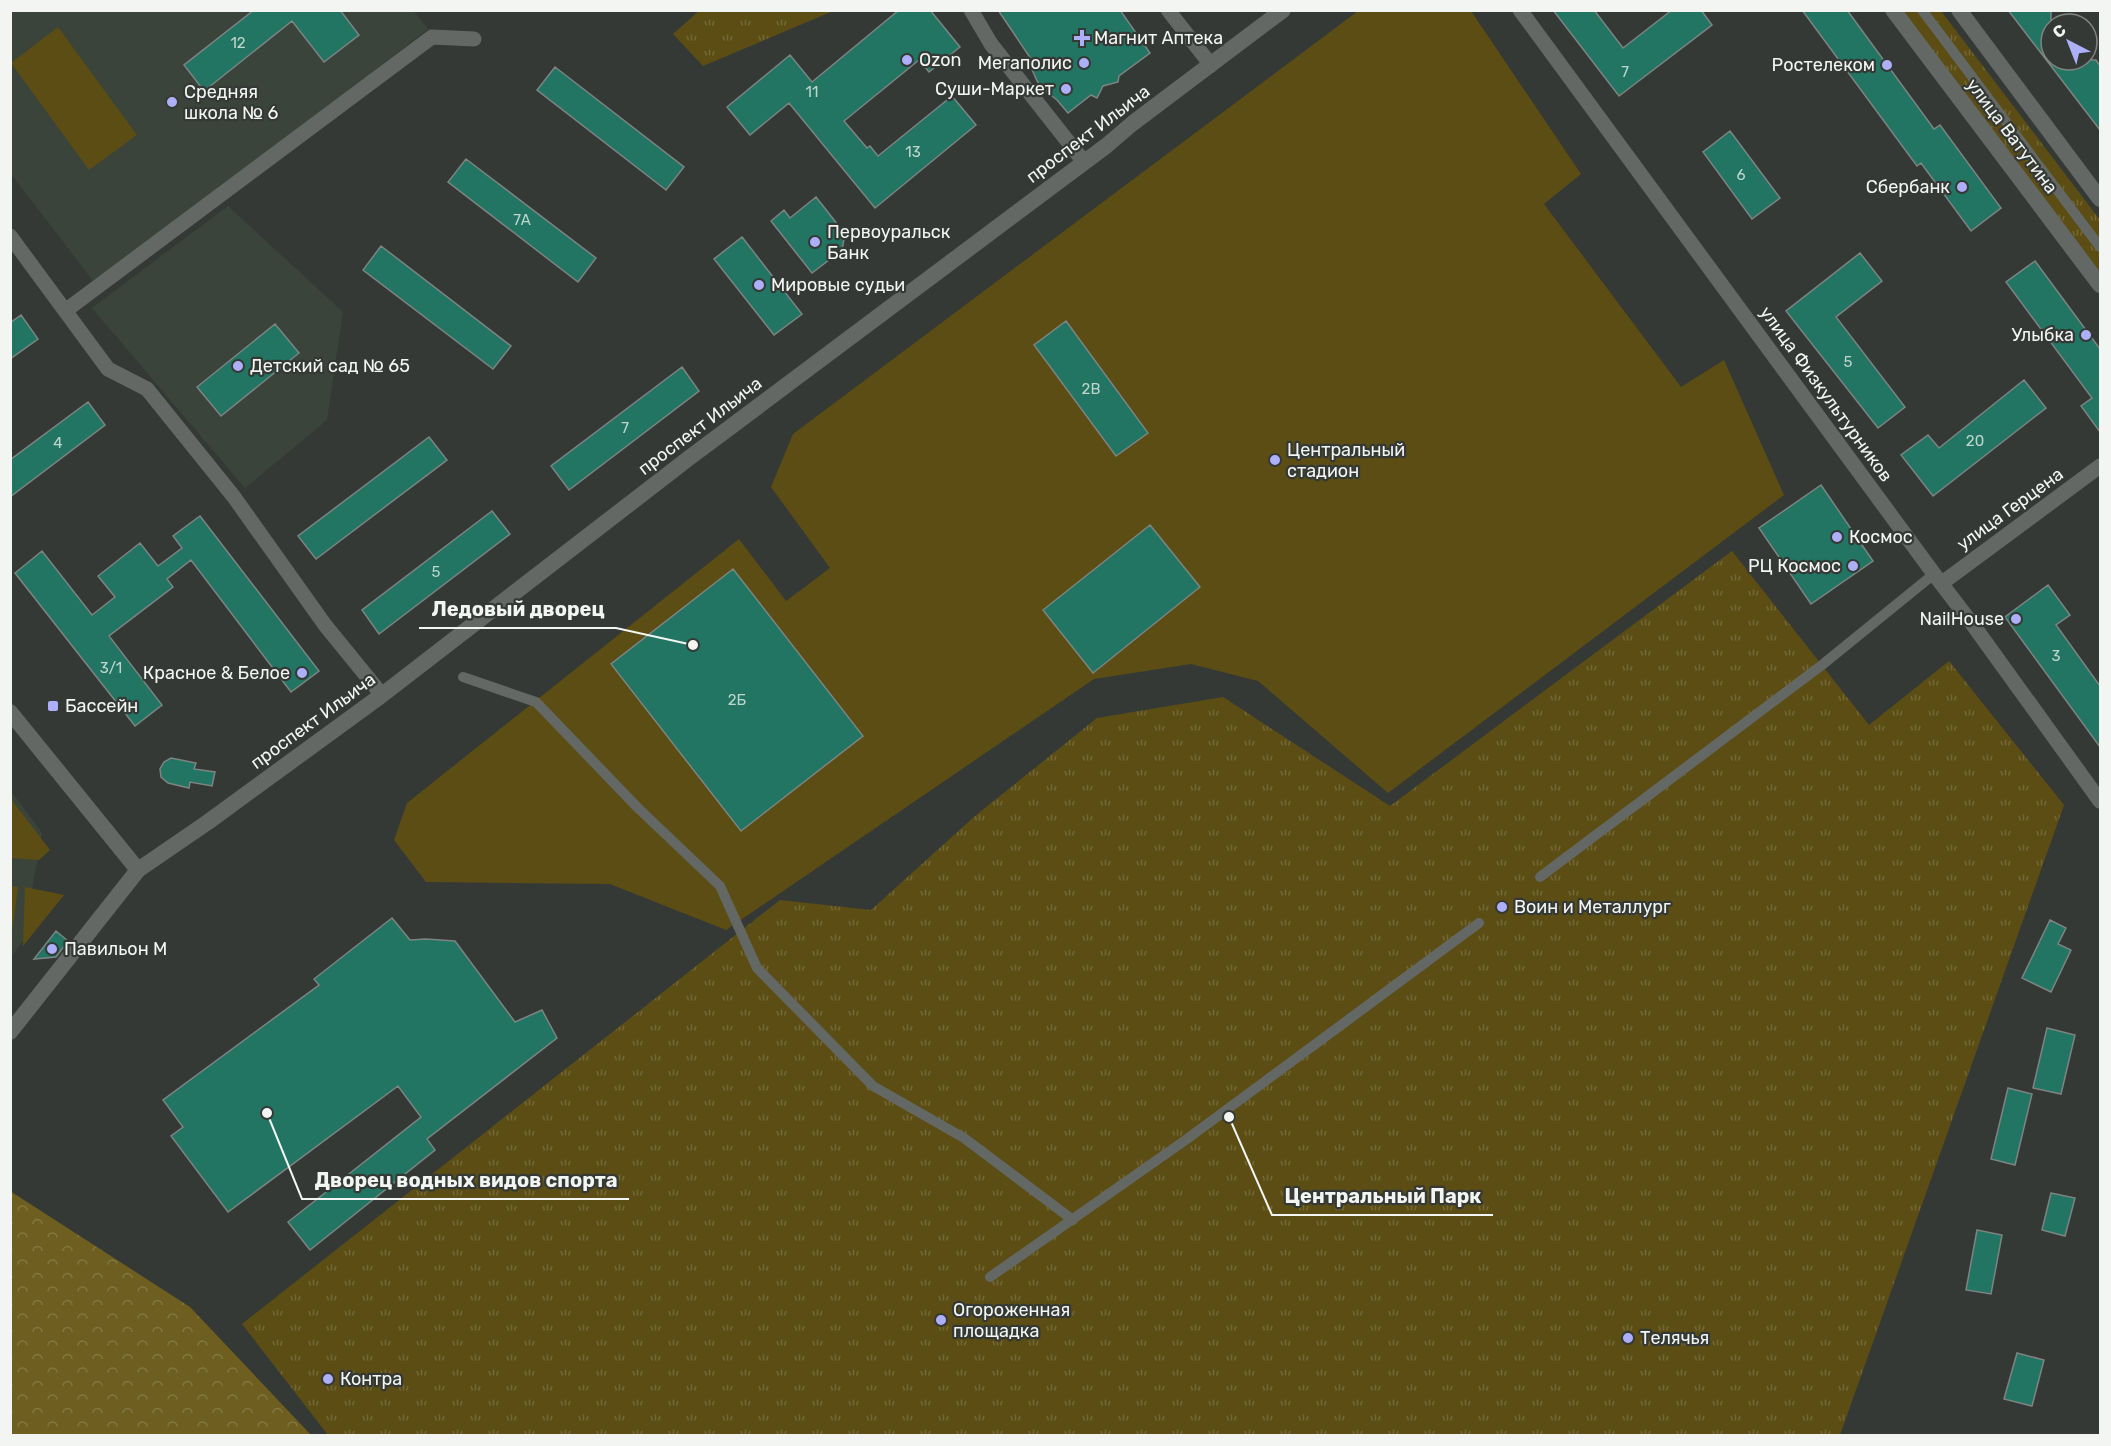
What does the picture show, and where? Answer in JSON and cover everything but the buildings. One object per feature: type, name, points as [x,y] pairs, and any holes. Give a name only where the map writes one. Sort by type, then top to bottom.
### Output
[{"type":"main road","name":"проспект Ильича","points":[[10,1032],[138,870],[200,828],[382,695],[689,458],[1084,162],[1282,10]]},
{"type":"main road","name":"улица Ватутина","points":[[1893,10],[2100,285]]},
{"type":"main road","name":"улица Ватутина","points":[[1959,10],[2100,199]]},
{"type":"main road","points":[[10,712],[138,870]]},
{"type":"street","points":[[971,10],[991,44],[1084,162]]},
{"type":"street","points":[[1168,10],[1211,65]]},
{"type":"street","name":"улица Физкультурников","points":[[1520,10],[2100,801]]},
{"type":"street","points":[[1922,10],[2100,247]]},
{"type":"street","points":[[65,311],[432,37],[474,39]]},
{"type":"street","points":[[10,236],[108,369],[147,389],[234,497],[325,625],[382,695]]},
{"type":"street","name":"улица Герцена","points":[[1938,579],[2100,466]]},
{"type":"street","points":[[1540,878],[1938,579]]},
{"type":"street","points":[[463,677],[536,702],[638,808],[720,886],[757,968],[873,1086],[964,1138],[1073,1220]]},
{"type":"street","points":[[990,1276],[1196,1132],[1479,923]]},
{"type":"shaded area","name":"Средняя школа № 6","points":[[413,10],[428,29],[97,286],[11,174],[11,11]]},
{"type":"shaded area","name":"Детский сад № 65","points":[[228,206],[343,312],[327,420],[245,488],[92,308]]},
{"type":"shaded area","points":[[11,791],[42,833],[23,941],[11,957]]},
{"type":"green space","points":[[700,10],[833,11],[703,66],[673,34]]},
{"type":"green space","name":"Центральный стадион","points":[[1358,11],[1471,11],[1581,174],[1544,204],[1681,387],[1724,360],[1784,495],[1388,793],[1258,681],[1191,664],[1094,679],[726,930],[610,884],[426,882],[394,840],[407,803],[739,539],[786,601],[830,568],[771,487],[793,434]]},
{"type":"green space","points":[[1903,11],[1941,11],[2100,220],[2100,276]]},
{"type":"green space","points":[[58,27],[137,135],[89,170],[11,63]]},
{"type":"green space","points":[[1732,551],[1869,725],[1949,661],[2064,805],[1840,1435],[328,1435],[242,1324],[780,900],[871,910],[975,816],[1097,718],[1223,697],[1390,806]]},
{"type":"green space","points":[[11,799],[50,850],[39,860],[11,858]]},
{"type":"green space","points":[[10,886],[18,887],[11,940]]},
{"type":"green space","points":[[25,887],[64,895],[23,946],[23,945]]},
{"type":"green space","points":[[10,1191],[190,1307],[311,1435],[11,1435]]},
{"type":"place","name":"Магнит Аптека","points":[[1082,38]]},
{"type":"place","name":"Ozon","points":[[907,60]]},
{"type":"place","name":"Мегаполис","points":[[1084,63]]},
{"type":"place","name":"Ростелеком","points":[[1887,65]]},
{"type":"place","name":"Суши-Маркет","points":[[1066,89]]},
{"type":"place","name":"Средняя школа № 6","points":[[172,102]]},
{"type":"place","name":"Сбербанк","points":[[1962,187]]},
{"type":"place","name":"Первоуральск Банк","points":[[815,242]]},
{"type":"place","name":"Мировые судьи","points":[[759,285]]},
{"type":"place","name":"Улыбка","points":[[2086,335]]},
{"type":"place","name":"Детский сад № 65","points":[[238,366]]},
{"type":"place","name":"Центральный стадион","points":[[1275,460]]},
{"type":"place","name":"Космос","points":[[1837,537]]},
{"type":"place","name":"РЦ Космос","points":[[1853,566]]},
{"type":"place","name":"NailHouse","points":[[2016,619]]},
{"type":"place","name":"Ледовый дворец","points":[[693,645]]},
{"type":"place","name":"Красное & Белое","points":[[302,673]]},
{"type":"place","name":"Бассейн","points":[[53,706]]},
{"type":"place","name":"Воин и Металлург","points":[[1502,907]]},
{"type":"place","name":"Павильон М","points":[[52,949]]},
{"type":"place","name":"Дворец водных видов спорта","points":[[267,1113]]},
{"type":"place","name":"Центральный Парк","points":[[1229,1117]]},
{"type":"place","name":"Огороженная площадка","points":[[941,1320]]},
{"type":"place","name":"Телячья","points":[[1628,1338]]},
{"type":"place","name":"Контра","points":[[328,1379]]}]
